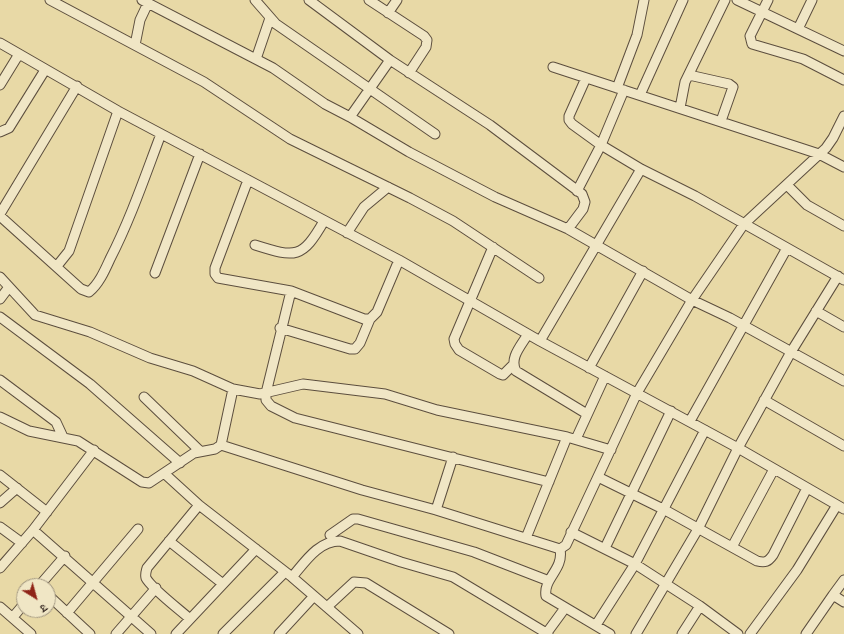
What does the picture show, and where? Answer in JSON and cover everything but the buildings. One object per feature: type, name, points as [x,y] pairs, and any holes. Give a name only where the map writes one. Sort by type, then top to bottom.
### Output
[{"type":"street","points":[[50,0],[204,82],[290,139],[453,221],[539,278]]},
{"type":"street","points":[[255,0],[270,18],[435,134]]},
{"type":"street","points":[[308,0],[390,60],[490,125],[585,198],[583,208],[568,229]]},
{"type":"street","points":[[369,0],[424,36],[427,40],[426,47],[409,73]]},
{"type":"street","points":[[388,13],[396,0]]},
{"type":"street","points":[[577,191],[601,145],[621,89],[637,35],[644,0]]},
{"type":"street","points":[[640,95],[683,0]]},
{"type":"street","points":[[680,108],[689,75],[704,48],[725,0]]},
{"type":"street","points":[[737,0],[844,51]]},
{"type":"street","points":[[768,0],[750,36],[752,44],[803,59],[844,80]]},
{"type":"street","points":[[798,29],[812,0]]},
{"type":"street","points":[[135,44],[145,2],[273,68],[325,104],[409,152],[495,197],[568,229],[692,300],[743,325],[844,381]]},
{"type":"street","points":[[256,59],[270,18]]},
{"type":"street","points":[[0,43],[118,111],[399,260],[470,302],[589,368],[690,421],[840,507],[797,570],[750,634]]},
{"type":"street","points":[[0,85],[20,54]]},
{"type":"street","points":[[350,117],[390,60]]},
{"type":"street","points":[[553,67],[721,121],[819,154],[843,164]]},
{"type":"street","points":[[0,132],[9,128],[45,70]]},
{"type":"street","points":[[689,75],[729,84],[733,87],[721,121]]},
{"type":"street","points":[[586,78],[569,116],[569,120],[601,145],[641,169],[695,196],[841,278],[816,311],[791,352],[738,448],[698,529],[636,634]]},
{"type":"street","points":[[77,86],[0,215],[85,292],[89,292],[94,288],[128,224],[161,134]]},
{"type":"street","points":[[57,266],[69,251],[118,111]]},
{"type":"street","points":[[560,549],[566,545],[636,393],[692,300],[744,224],[819,154],[833,138],[844,116]]},
{"type":"street","points":[[155,273],[200,154]]},
{"type":"street","points":[[540,341],[641,169]]},
{"type":"street","points":[[248,180],[215,268],[215,274],[218,278],[291,291],[364,319],[370,319]]},
{"type":"street","points":[[787,185],[807,205],[844,226]]},
{"type":"street","points":[[347,233],[364,207],[388,187]]},
{"type":"street","points":[[255,245],[284,254],[303,249],[312,242],[324,221]]},
{"type":"street","points":[[493,247],[454,339],[455,344],[459,350],[500,374],[507,372],[513,365],[514,358],[528,334]]},
{"type":"street","points":[[690,421],[787,248]]},
{"type":"street","points":[[280,328],[350,349],[355,349],[360,343],[370,319],[377,312],[399,260]]},
{"type":"street","points":[[589,368],[643,272]]},
{"type":"street","points":[[0,277],[30,309],[41,317],[90,332],[150,358],[192,371],[233,389],[260,394],[303,384],[385,394],[437,410],[572,438],[611,450]]},
{"type":"street","points":[[0,299],[9,287]]},
{"type":"street","points":[[291,291],[280,328],[266,393],[267,403],[295,418],[549,482]]},
{"type":"street","points":[[816,311],[844,327]]},
{"type":"street","points":[[0,317],[90,384],[180,463]]},
{"type":"street","points":[[513,365],[521,376],[588,414]]},
{"type":"street","points":[[526,538],[549,482],[572,438],[588,414],[605,376]]},
{"type":"street","points":[[0,380],[56,422],[63,437]]},
{"type":"street","points":[[0,417],[29,431],[78,440],[142,482],[149,483],[200,451],[215,449],[221,445],[233,389]]},
{"type":"street","points":[[144,397],[200,451]]},
{"type":"street","points":[[764,400],[844,446]]},
{"type":"street","points":[[605,548],[671,411]]},
{"type":"street","points":[[596,625],[635,564],[665,510],[706,430]]},
{"type":"street","points":[[221,445],[362,490],[436,510],[560,549]]},
{"type":"street","points":[[0,568],[33,530],[94,450]]},
{"type":"street","points":[[436,510],[453,457]]},
{"type":"street","points":[[732,547],[774,469]]},
{"type":"street","points":[[165,474],[199,504],[289,575],[358,634]]},
{"type":"street","points":[[0,475],[47,512]]},
{"type":"street","points":[[598,477],[665,510],[757,561],[764,562],[769,561],[807,488]]},
{"type":"street","points":[[0,503],[17,488]]},
{"type":"street","points":[[190,619],[146,579],[145,574],[147,568],[199,504]]},
{"type":"street","points":[[330,535],[353,519],[358,519],[474,552],[549,582]]},
{"type":"street","points":[[0,527],[22,543]]},
{"type":"street","points":[[67,613],[138,529]]},
{"type":"street","points":[[33,530],[65,556],[151,634]]},
{"type":"street","points":[[571,532],[635,564],[700,606],[738,634]]},
{"type":"street","points":[[169,541],[223,584]]},
{"type":"street","points":[[223,634],[321,546],[332,541],[340,542],[453,578],[547,634],[565,608]]},
{"type":"street","points":[[176,634],[256,549]]},
{"type":"street","points":[[560,549],[561,562],[545,590],[546,596],[610,634]]},
{"type":"street","points":[[46,578],[65,556]]},
{"type":"street","points":[[806,634],[844,580]]},
{"type":"street","points":[[327,607],[354,582],[366,583],[449,634]]},
{"type":"street","points":[[116,634],[156,588]]},
{"type":"street","points":[[833,595],[844,602]]},
{"type":"street","points":[[279,634],[314,596]]},
{"type":"street","points":[[56,603],[90,634]]},
{"type":"street","points":[[682,634],[700,606]]},
{"type":"street","points":[[0,607],[31,634]]},
{"type":"street","points":[[12,617],[16,613]]}]
